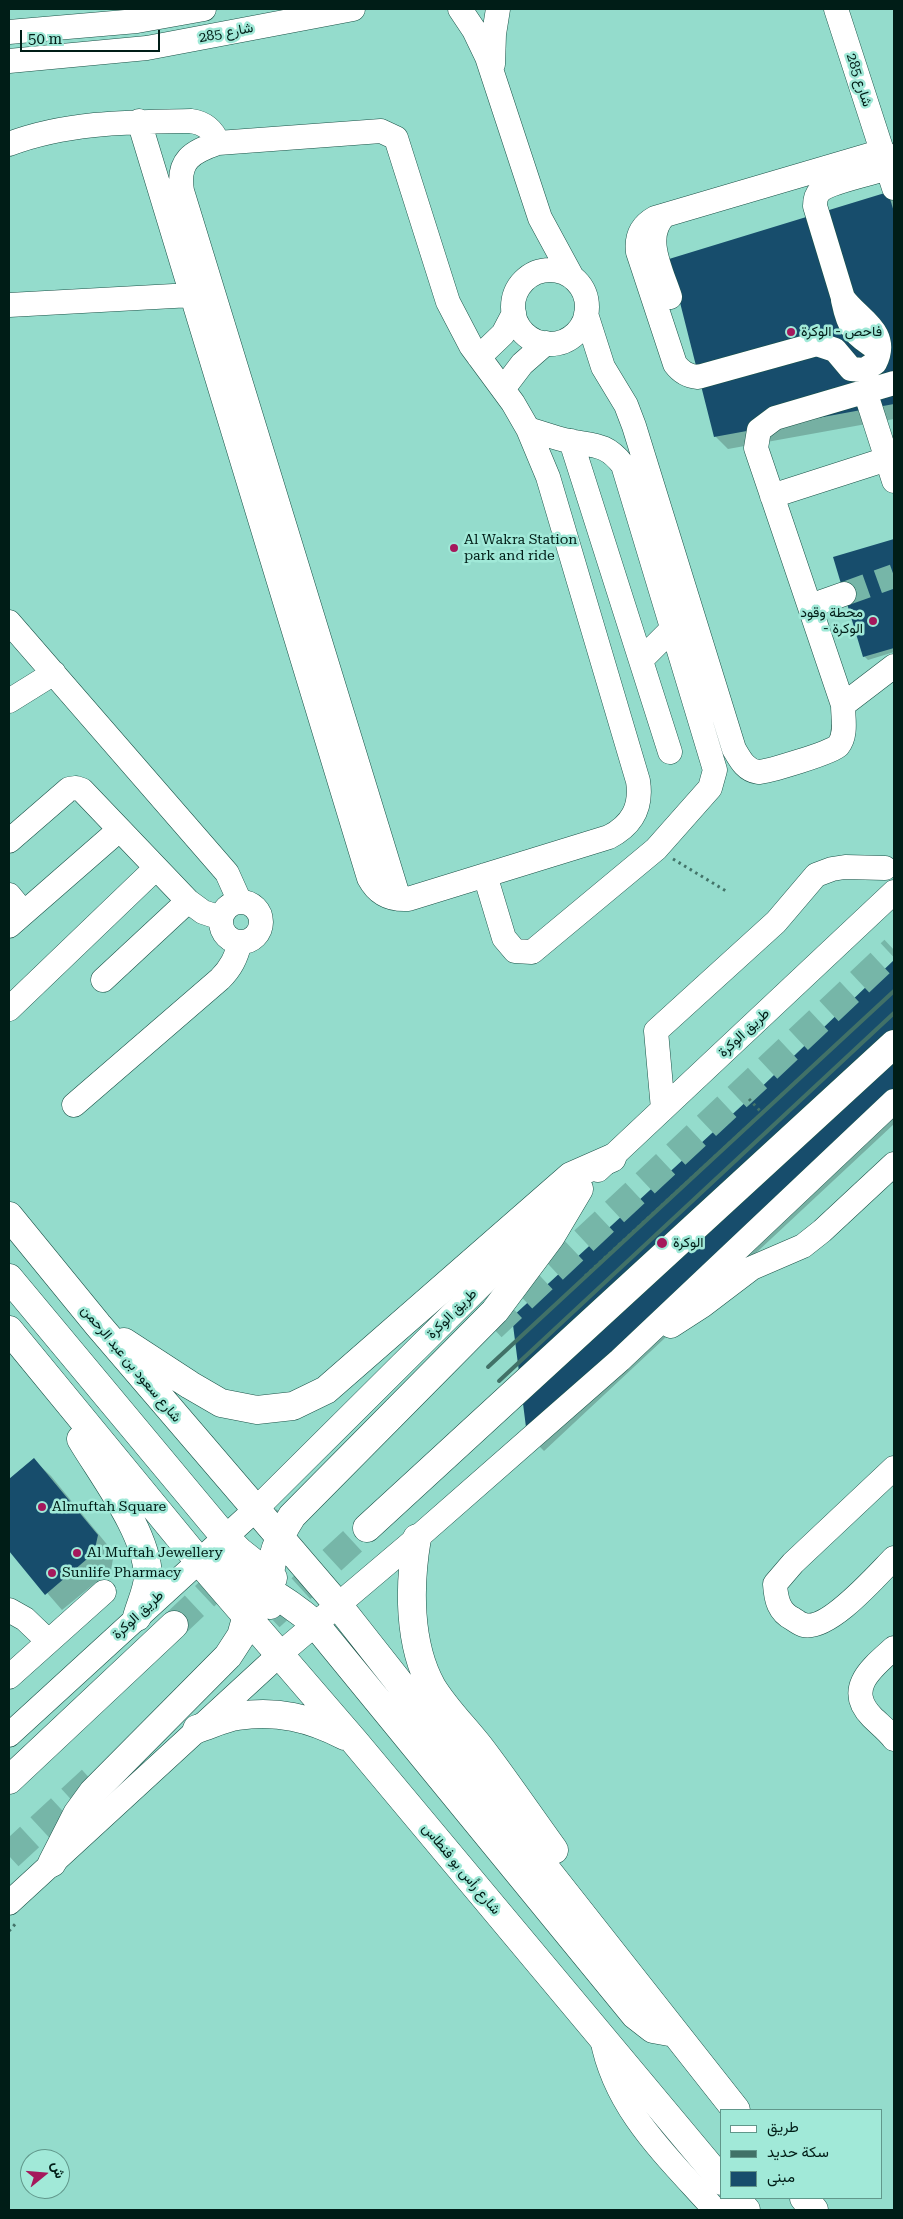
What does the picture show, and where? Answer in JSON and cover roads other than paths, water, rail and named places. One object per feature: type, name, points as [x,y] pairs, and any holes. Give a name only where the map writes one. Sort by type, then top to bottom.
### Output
[{"type":"main road","points":[[367,1528],[894,1044]]},
{"type":"main road","points":[[98,1325],[221,1403],[257,1410],[293,1406],[326,1390],[571,1176],[612,1158]]},
{"type":"main road","points":[[52,1863],[77,1814],[93,1792],[228,1656],[241,1636],[278,1537],[292,1516],[495,1311],[551,1236],[578,1189]]},
{"type":"main road","name":"شارع سعود بن عبد الرحمن","points":[[9,1216],[98,1325],[255,1510]]},
{"type":"main road","points":[[9,1278],[224,1536],[262,1578],[315,1624],[635,2014],[653,2029],[675,2033]]},
{"type":"main road","points":[[9,1330],[198,1560],[262,1578],[338,1605]]},
{"type":"main road","points":[[31,1356],[140,1541],[146,1559],[148,1579],[137,1617]]},
{"type":"main road","points":[[255,1510],[338,1605],[735,2109]]},
{"type":"main road","points":[[255,1510],[262,1578],[272,1628],[280,1654]]},
{"type":"main road","points":[[417,1538],[413,1562],[412,1606],[417,1641],[425,1672],[440,1700],[482,1751],[579,1885],[594,1917],[598,1934]]},
{"type":"main road","name":"شارع رأس بو فنطاس","points":[[198,1560],[355,1742],[720,2179]]},
{"type":"main road","points":[[9,1780],[174,1625]]},
{"type":"main road","points":[[198,1729],[237,1716],[278,1714],[318,1722],[355,1742]]},
{"type":"main road","points":[[737,2199],[746,2210]]},
{"type":"main road","points":[[805,2199],[814,2210]]},
{"type":"street","name":"شارع 285","points":[[9,32],[137,21],[204,9]]},
{"type":"street","name":"شارع 285","points":[[9,61],[147,48],[353,9]]},
{"type":"street","points":[[460,9],[474,30],[487,57],[540,218],[572,277],[584,294],[586,314],[603,367],[626,405],[634,426],[734,749],[744,766],[759,772],[832,750],[838,747],[844,737],[843,705],[756,448],[759,430],[774,418],[894,383]]},
{"type":"street","points":[[466,9],[477,12],[498,9],[493,60],[496,86]]},
{"type":"street","name":"شارع 285","points":[[836,9],[889,169]]},
{"type":"street","name":"شارع 285","points":[[852,9],[884,123],[889,169]]},
{"type":"street","points":[[139,121],[369,878],[378,891],[399,899],[485,875],[619,832],[634,815],[640,793],[548,478],[528,429],[503,388],[479,358],[448,302],[399,144],[392,134],[381,131],[218,143],[200,149],[189,157],[181,171],[182,191],[399,899]]},
{"type":"street","points":[[9,144],[37,134],[69,127],[139,121],[198,122],[210,130],[218,143]]},
{"type":"street","points":[[889,169],[825,187],[817,195],[815,206],[843,298],[852,310],[870,324],[877,336],[879,350],[875,363],[864,370],[851,369],[835,350],[817,344],[698,378],[688,376],[675,364],[638,252],[638,235],[648,222],[665,215],[889,169]]},
{"type":"street","points":[[479,358],[508,328],[514,313],[514,299],[518,289],[532,274],[540,247],[540,218]]},
{"type":"street","points":[[532,274],[552,270],[572,277]]},
{"type":"street","points":[[9,304],[192,295]]},
{"type":"street","points":[[514,313],[520,328],[527,335],[578,347],[603,367]]},
{"type":"street","points":[[503,388],[522,364],[554,342],[578,331],[586,314]]},
{"type":"street","points":[[772,496],[891,470],[865,391]]},
{"type":"street","points":[[485,875],[504,938],[515,950],[532,952],[656,849],[710,788],[715,770],[623,465],[606,448],[597,444],[571,441],[528,429]]},
{"type":"street","points":[[571,441],[670,752]]},
{"type":"street","points":[[810,606],[844,594]]},
{"type":"street","points":[[9,622],[227,873],[240,902]]},
{"type":"street","points":[[641,660],[673,628]]},
{"type":"street","points":[[843,705],[894,666]]},
{"type":"street","points":[[9,701],[54,673]]},
{"type":"street","points":[[9,841],[64,793],[76,788],[82,790],[188,901],[203,912],[221,918]]},
{"type":"street","points":[[14,911],[119,830]]},
{"type":"street","points":[[663,1110],[656,1031],[776,922],[816,876],[832,868],[890,864],[867,918]]},
{"type":"street","points":[[9,1009],[156,868]]},
{"type":"street","name":"طريق الوكرة","points":[[9,1735],[224,1536],[255,1510],[578,1189],[894,892]]},
{"type":"street","points":[[103,980],[188,901]]},
{"type":"street","points":[[240,902],[254,907],[260,919],[258,932],[253,938],[240,942],[234,941],[223,932],[221,918],[228,906],[240,902]]},
{"type":"street","points":[[74,1105],[220,979],[230,968],[237,956],[240,942]]},
{"type":"street","points":[[9,1903],[280,1654],[417,1538],[620,1360],[894,1101]]},
{"type":"street","points":[[620,1360],[702,1306],[752,1268],[803,1246],[822,1231],[894,1164]]},
{"type":"street","points":[[894,1468],[793,1562],[776,1584],[776,1602],[787,1616],[804,1625],[821,1622],[835,1614],[894,1558]]},
{"type":"street","points":[[9,1677],[104,1592]]},
{"type":"street","points":[[9,1610],[25,1619],[48,1641]]},
{"type":"street","points":[[894,1648],[864,1675],[860,1695],[870,1715],[894,1736]]},
{"type":"street","points":[[602,2038],[609,2069],[625,2103],[637,2121],[714,2210]]},
{"type":"tunnel","points":[[844,594],[894,576]]},
{"type":"tunnel","points":[[492,1327],[894,950]]},
{"type":"tunnel","points":[[174,1625],[291,1515]]},
{"type":"tunnel","points":[[270,1617],[367,1528]]},
{"type":"tunnel","points":[[9,1856],[98,1774]]},
{"type":"railway","points":[[488,1367],[894,991]]},
{"type":"railway","points":[[499,1381],[894,1013]]},
{"type":"place","name":"فاحص - الوكرة","points":[[791,332]]},
{"type":"place","name":"Al Wakra Station park and ride","points":[[454,548]]},
{"type":"place","name":"محطة وقود - الوكرة","points":[[873,621]]},
{"type":"place","name":"الوكرة","points":[[662,1243]]},
{"type":"place","name":"Almuftah Square","points":[[42,1507]]},
{"type":"place","name":"Al Muftah Jewellery","points":[[77,1553]]},
{"type":"place","name":"Sunlife Pharmacy","points":[[52,1573]]}]
